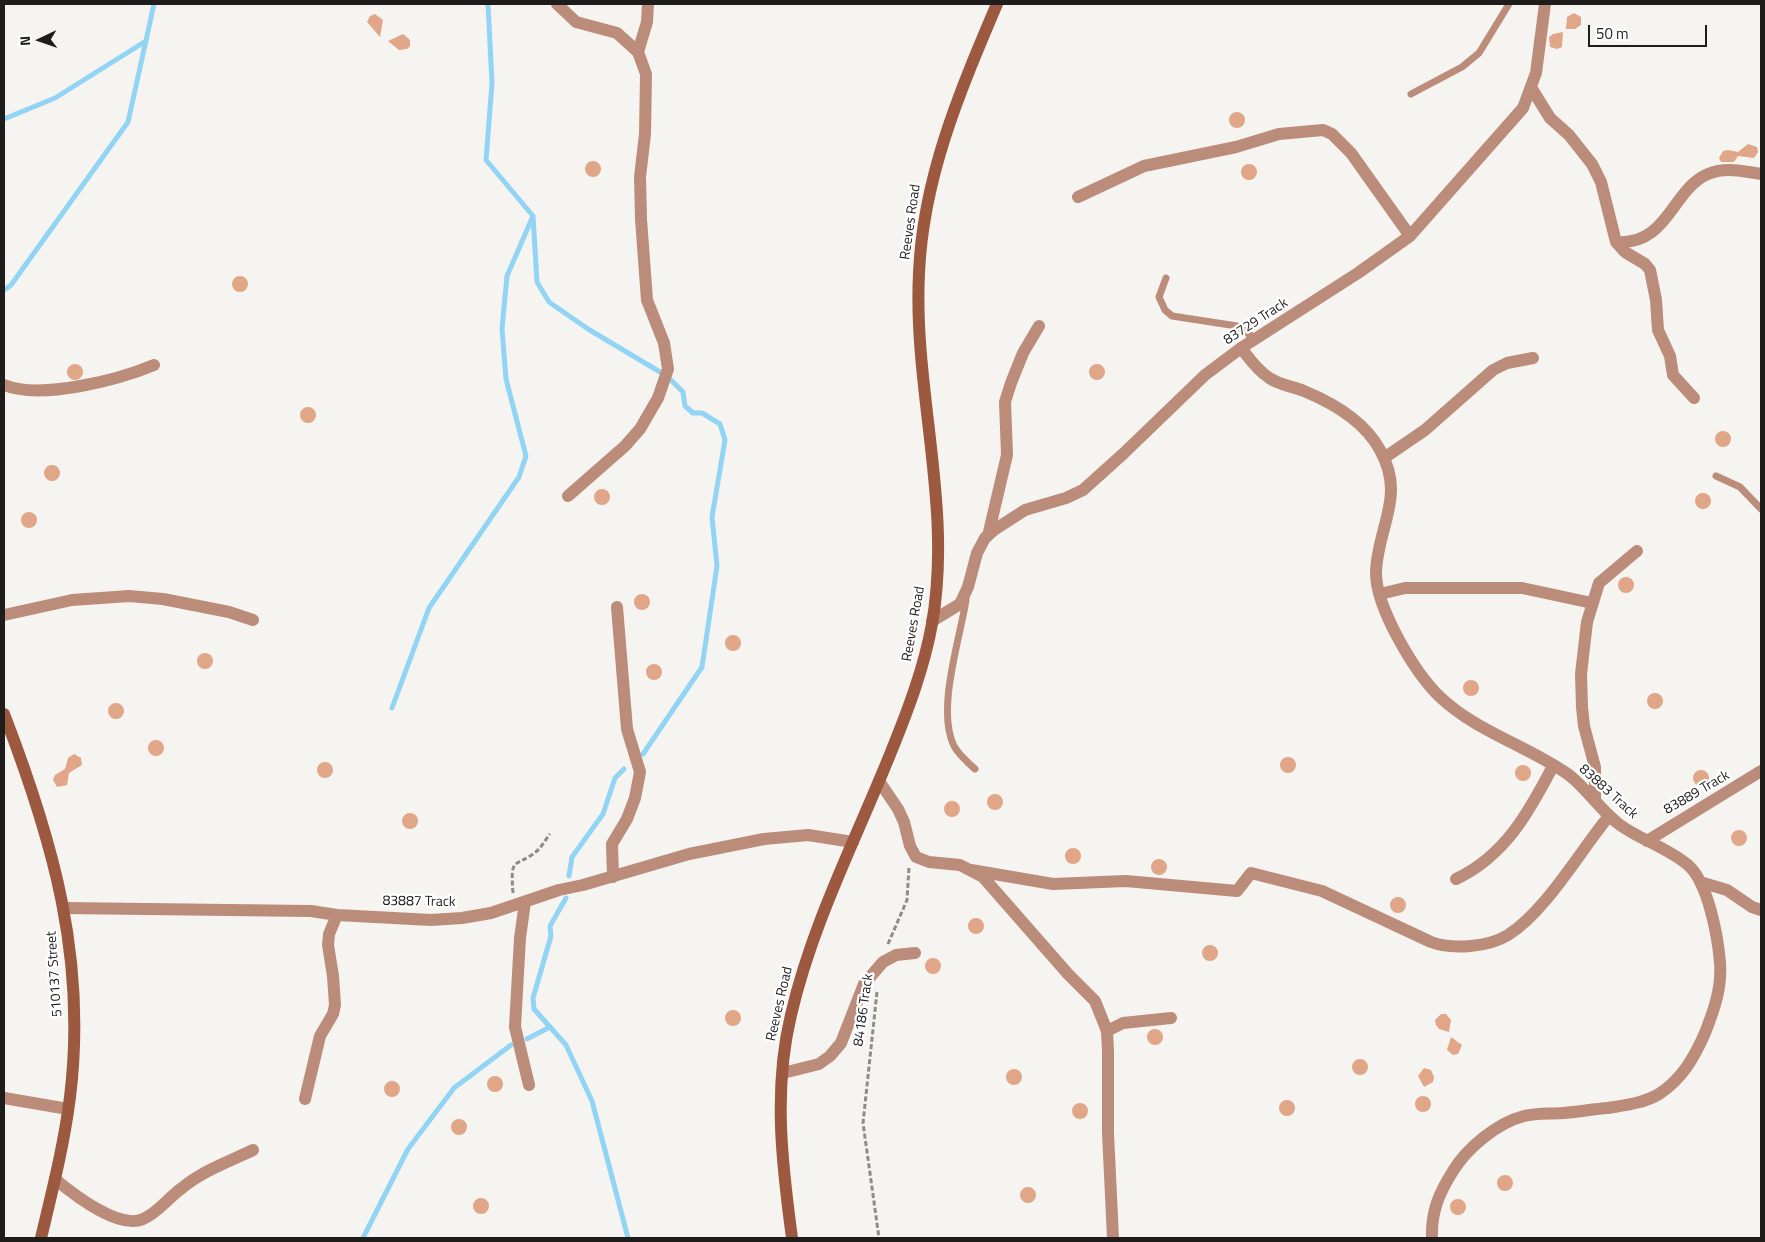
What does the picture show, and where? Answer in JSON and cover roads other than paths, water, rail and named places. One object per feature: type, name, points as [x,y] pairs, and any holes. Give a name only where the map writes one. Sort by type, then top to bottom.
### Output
[{"type":"street","points":[[557,4],[576,22],[618,33],[638,52],[646,74],[645,134],[640,176],[644,282],[650,309],[664,342],[668,369],[665,382],[654,406],[640,429],[624,446],[568,496]]},
{"type":"street","points":[[638,52],[647,22],[648,4]]},
{"type":"street","name":"Reeves Road","points":[[792,1238],[782,1157],[780,1097],[790,1017],[814,939],[909,708],[932,621],[938,561],[937,496],[919,316],[921,243],[926,203],[945,133],[996,4]]},
{"type":"street","name":"83729 Track","points":[[932,621],[960,604],[968,587],[977,553],[988,536],[1014,516],[1083,490],[1123,454],[1192,385],[1241,348],[1358,274],[1410,236],[1523,108],[1532,89],[1545,4]]},
{"type":"street","points":[[1532,89],[1550,118],[1569,135],[1592,164],[1601,182],[1616,242],[1625,252],[1645,264],[1650,270],[1656,300],[1658,330],[1670,356],[1673,375],[1694,398]]},
{"type":"street","points":[[1078,197],[1144,166],[1236,147],[1279,134],[1322,130],[1332,134],[1351,153],[1410,236]]},
{"type":"street","points":[[1616,242],[1643,238],[1672,212],[1690,188],[1709,174],[1732,170],[1761,174]]},
{"type":"street","points":[[988,536],[1007,455],[1006,402],[1010,383],[1023,353],[1038,326]]},
{"type":"street","name":"83883 Track","points":[[1241,348],[1270,379],[1322,399],[1344,413],[1364,429],[1384,458],[1392,484],[1392,505],[1378,559],[1376,576],[1380,594],[1396,633],[1414,666],[1442,698],[1481,726],[1569,776],[1596,800],[1609,816],[1687,864],[1700,882],[1715,935],[1720,977],[1713,1013],[1697,1052],[1685,1071],[1658,1095],[1644,1101],[1605,1108],[1524,1116],[1497,1128],[1460,1160],[1443,1186],[1435,1206],[1432,1238]]},
{"type":"street","points":[[1384,458],[1425,430],[1493,370],[1507,363],[1533,358]]},
{"type":"street","points":[[4,385],[14,389],[62,389],[129,375],[154,365]]},
{"type":"street","points":[[1596,800],[1595,767],[1584,726],[1582,707],[1582,674],[1592,603],[1599,583],[1637,550]]},
{"type":"street","points":[[1380,594],[1405,588],[1522,588],[1592,603]]},
{"type":"street","points":[[4,615],[72,600],[129,596],[163,598],[229,612],[253,620]]},
{"type":"street","points":[[613,876],[612,844],[627,819],[635,798],[640,772],[628,730],[617,607]]},
{"type":"street","name":"510137 Street","points":[[4,714],[38,804],[55,863],[70,952],[74,1016],[68,1110],[55,1179],[40,1238]]},
{"type":"street","points":[[1456,879],[1474,870],[1487,860],[1519,827],[1554,766]]},
{"type":"street","name":"83889 Track","points":[[1647,841],[1761,771]]},
{"type":"street","points":[[879,781],[898,809],[904,822],[910,846],[916,857],[929,862],[960,865],[983,877],[1068,974],[1095,1001],[1107,1031],[1108,1133],[1113,1238]]},
{"type":"street","points":[[971,870],[1054,884],[1126,882],[1237,891],[1251,873],[1322,891],[1442,946],[1461,946],[1500,939],[1510,934],[1548,896],[1609,816]]},
{"type":"street","name":"83887 Track","points":[[64,908],[311,911],[337,915],[448,919],[491,913],[559,890],[689,854],[764,839],[808,835],[853,842]]},
{"type":"street","points":[[1700,882],[1727,890],[1752,907],[1761,910]]},
{"type":"street","points":[[519,904],[520,938],[515,1027],[529,1085]]},
{"type":"street","points":[[306,1099],[320,1036],[335,1005],[328,945],[329,934],[337,915]]},
{"type":"street","points":[[783,1073],[819,1064],[830,1056],[841,1043],[864,984],[882,962],[896,955],[915,953]]},
{"type":"street","points":[[1107,1031],[1122,1023],[1171,1018]]},
{"type":"street","points":[[4,1098],[68,1110]]},
{"type":"street","points":[[55,1179],[73,1194],[121,1220],[140,1220],[161,1206],[183,1187],[253,1150]]},
{"type":"lane","points":[[1411,94],[1462,67],[1479,53],[1509,4]]},
{"type":"lane","points":[[1166,278],[1159,297],[1165,310],[1172,316],[1237,326],[1256,339]]},
{"type":"lane","points":[[1716,476],[1740,487],[1761,508]]},
{"type":"lane","points":[[968,587],[961,636],[949,686],[948,712],[949,730],[954,745],[960,755],[975,769]]},
{"type":"waterway","points":[[4,290],[11,285],[128,122],[154,4]]},
{"type":"waterway","points":[[488,4],[492,83],[486,160],[533,216],[537,282],[549,302],[588,329],[660,372]]},
{"type":"waterway","points":[[4,119],[55,98],[146,41]]},
{"type":"waterway","points":[[392,708],[429,608],[519,477],[526,456],[506,379],[502,329],[507,276],[533,216]]},
{"type":"waterway","points":[[643,754],[702,667],[717,566],[712,517],[725,440],[720,424],[702,413],[693,413],[685,406],[683,392],[670,379]]},
{"type":"waterway","points":[[569,876],[572,857],[603,814],[615,778],[624,769]]},
{"type":"waterway","points":[[566,898],[550,926],[551,936],[533,998],[534,1009],[566,1045],[592,1101],[628,1238]]},
{"type":"waterway","points":[[527,1039],[550,1027]]},
{"type":"waterway","points":[[363,1238],[408,1149],[454,1088],[511,1045]]}]
